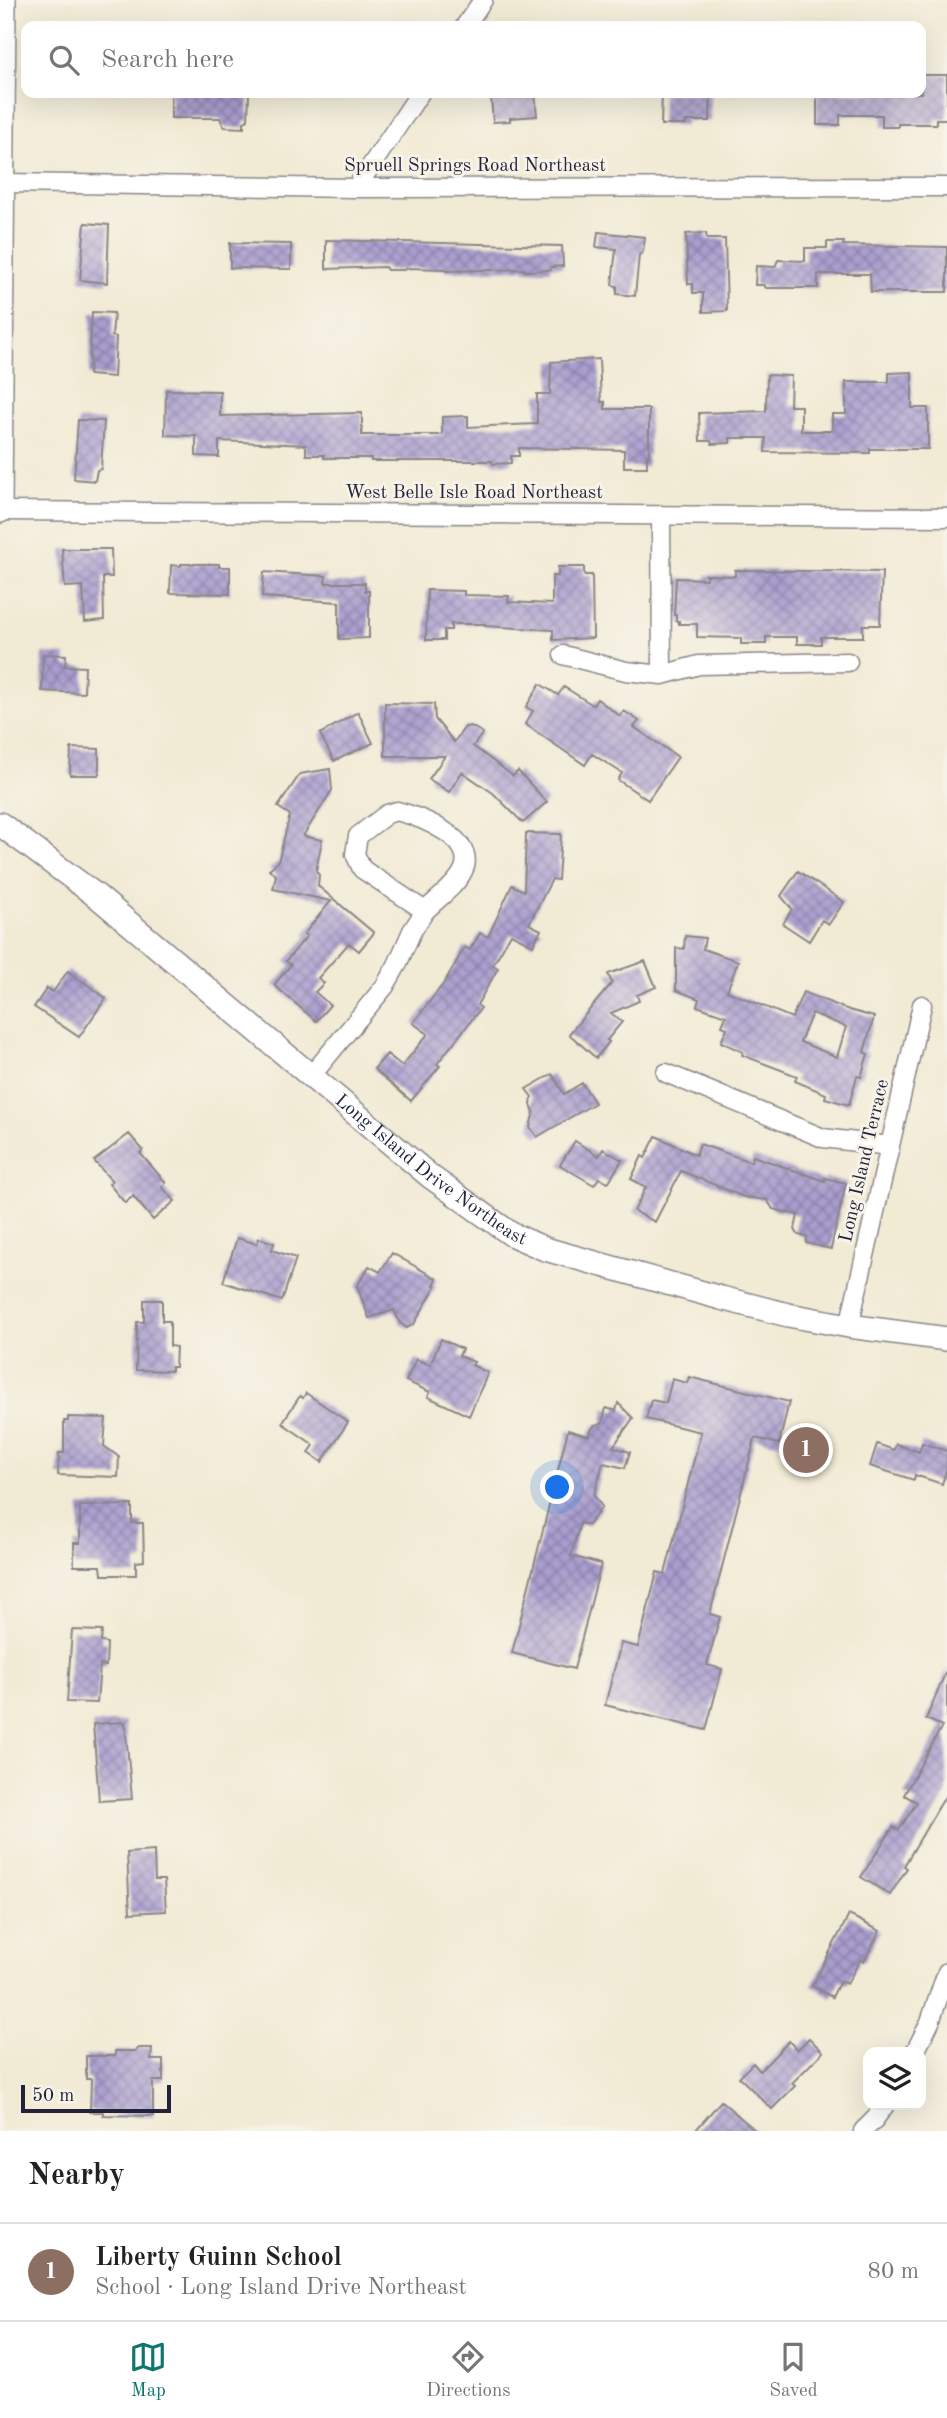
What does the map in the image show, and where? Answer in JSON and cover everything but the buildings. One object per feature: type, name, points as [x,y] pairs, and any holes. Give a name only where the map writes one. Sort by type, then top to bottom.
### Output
[{"type":"street","points":[[0,511],[5,0]]},
{"type":"street","points":[[468,21],[483,0]]},
{"type":"street","points":[[356,188],[417,98]]},
{"type":"street","name":"Spruell Springs Road Northeast","points":[[3,183],[356,188],[947,187]]},
{"type":"street","name":"West Belle Isle Road Northeast","points":[[0,511],[947,517]]},
{"type":"street","points":[[661,515],[663,675]]},
{"type":"street","points":[[563,655],[625,671],[663,675],[699,665],[848,662]]},
{"type":"street","points":[[311,1076],[385,986],[412,931],[425,911],[460,877],[466,861],[461,844],[452,836],[410,814],[397,811],[387,814],[358,836],[355,853],[362,869],[425,911]]},
{"type":"street","name":"Long Island Drive Northeast","points":[[0,824],[98,897],[431,1177],[511,1234],[545,1248],[721,1298],[849,1326],[947,1339]]},
{"type":"street","name":"Long Island Terrace","points":[[849,1326],[922,1005]]},
{"type":"street","points":[[666,1073],[822,1138],[890,1146]]},
{"type":"street","points":[[918,2047],[930,2022],[947,1972]]},
{"type":"street","points":[[863,2131],[881,2110]]},
{"type":"place","name":"Liberty Guinn School","points":[[806,1450]]}]
